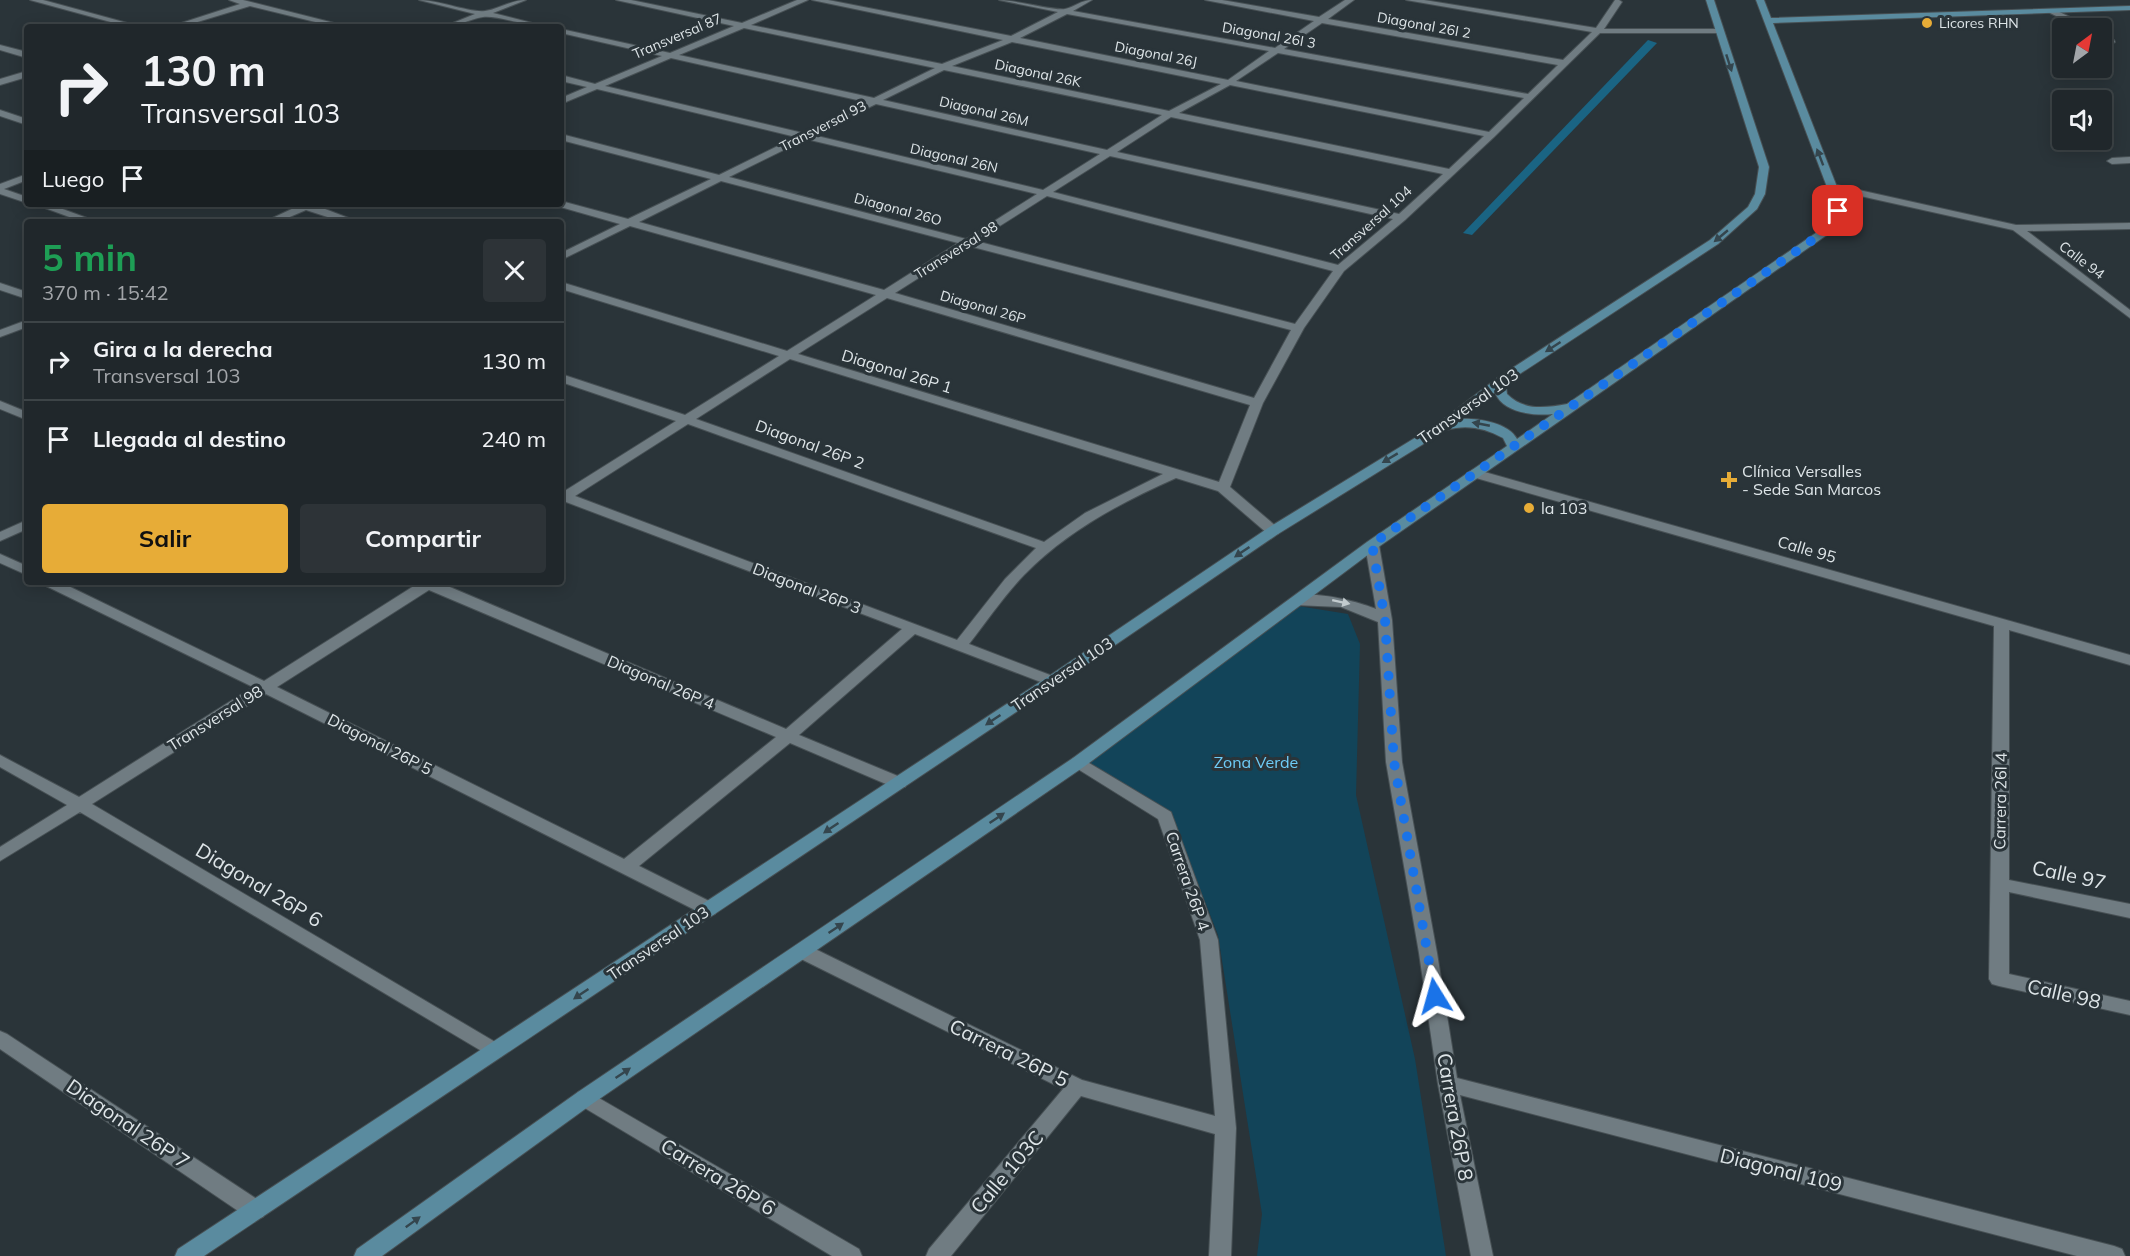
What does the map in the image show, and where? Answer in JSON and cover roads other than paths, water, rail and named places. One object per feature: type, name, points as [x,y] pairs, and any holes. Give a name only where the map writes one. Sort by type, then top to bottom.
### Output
[{"type":"street","points":[[34,0],[126,24]]},
{"type":"street","points":[[233,0],[333,24]]},
{"type":"street","points":[[183,24],[263,0]]},
{"type":"street","points":[[423,0],[530,24]]},
{"type":"street","points":[[456,24],[522,0]]},
{"type":"street","name":"Diagonal 26K","points":[[620,0],[1450,172]]},
{"type":"street","name":"Transversal 87","points":[[564,100],[804,0]]},
{"type":"street","name":"Diagonal 26J","points":[[816,0],[1491,135]]},
{"type":"street","name":"Diagonal 26I 3","points":[[1003,0],[1530,97]]},
{"type":"street","name":"Transversal 93","points":[[564,256],[874,100],[943,67],[1012,39],[1088,0]]},
{"type":"street","name":"Diagonal 26I 2","points":[[1209,0],[1563,63]]},
{"type":"street","name":"Transversal 98","points":[[564,496],[1170,114],[1230,82],[1350,0]]},
{"type":"street","points":[[1410,0],[1598,31],[1719,31]]},
{"type":"street","points":[[1606,0],[1618,1]]},
{"type":"street","name":"Transversal 103","points":[[186,1256],[1052,681],[1326,496],[1440,428],[1504,379],[1714,242],[1752,209],[1760,194],[1764,167],[1710,0]]},
{"type":"street","points":[[365,1256],[585,1098],[1079,762],[1372,544],[1830,228],[1838,211],[1832,187],[1760,0]]},
{"type":"street","name":"Transversal 104","points":[[1223,488],[1257,403],[1298,328],[1340,269],[1401,218],[1491,135],[1598,31],[1618,1]]},
{"type":"street","points":[[1767,21],[2130,8]]},
{"type":"street","points":[[2053,11],[2067,18]]},
{"type":"street","name":"Diagonal 26M","points":[[564,32],[1401,218]]},
{"type":"street","points":[[0,47],[24,54]]},
{"type":"street","points":[[0,82],[24,75]]},
{"type":"street","name":"Diagonal 26N","points":[[564,79],[1045,193],[1340,269]]},
{"type":"street","points":[[0,113],[24,121]]},
{"type":"street","name":"Diagonal 26O","points":[[564,138],[1298,328]]},
{"type":"street","points":[[2112,161],[2130,160]]},
{"type":"street","points":[[0,189],[24,178]]},
{"type":"street","points":[[1832,187],[2016,228],[2130,226]]},
{"type":"street","points":[[0,189],[24,199]]},
{"type":"street","name":"Diagonal 26P","points":[[564,205],[886,294],[1257,403]]},
{"type":"street","points":[[48,207],[84,219]]},
{"type":"street","points":[[275,219],[300,207]]},
{"type":"street","points":[[310,207],[345,219]]},
{"type":"street","name":"Calle 94","points":[[2016,228],[2130,315]]},
{"type":"street","points":[[0,286],[24,295]]},
{"type":"street","name":"Diagonal 26P 1","points":[[564,286],[1223,488]]},
{"type":"street","points":[[0,334],[24,323]]},
{"type":"street","name":"Diagonal 26P 2","points":[[564,379],[1046,547]]},
{"type":"street","points":[[1504,379],[1500,387],[1501,395],[1516,406],[1543,412],[1575,405]]},
{"type":"street","points":[[0,405],[24,415]]},
{"type":"street","points":[[1440,428],[1466,422],[1491,426],[1509,436],[1513,446]]},
{"type":"street","name":"Calle 95","points":[[1474,473],[2130,660]]},
{"type":"street","points":[[960,646],[1018,573],[1065,531],[1104,506],[1173,474]]},
{"type":"street","points":[[1223,488],[1273,531]]},
{"type":"street","name":"Diagonal 26P 3","points":[[564,498],[1052,681]]},
{"type":"street","points":[[0,537],[24,525]]},
{"type":"street","name":"Carrera 26P 8","points":[[1372,544],[1385,620],[1394,762],[1428,952],[1448,1084],[1482,1256]]},
{"type":"street","points":[[0,558],[24,570]]},
{"type":"street","name":"Diagonal 26P 5","points":[[55,585],[709,909]]},
{"type":"street","name":"Transversal 98","points":[[0,855],[424,585]]},
{"type":"street","name":"Diagonal 26P 4","points":[[432,585],[899,783]]},
{"type":"street","points":[[1294,601],[1313,599],[1343,602],[1369,611],[1385,620]]},
{"type":"street","name":"Carrera 26I 4","points":[[1999,979],[2002,623]]},
{"type":"street","points":[[626,867],[788,736],[913,628]]},
{"type":"street","name":"Diagonal 26P 6","points":[[0,760],[79,804],[495,1051]]},
{"type":"street","name":"Carrera 26P 4","points":[[1079,762],[1165,816],[1209,940],[1226,1128],[1220,1256]]},
{"type":"street","name":"Calle 97","points":[[1999,884],[2130,911]]},
{"type":"street","name":"Carrera 26P 5","points":[[802,951],[1077,1087],[1226,1128]]},
{"type":"street","name":"Calle 98","points":[[1999,979],[2130,1008]]},
{"type":"street","name":"Diagonal 26P 7","points":[[0,1039],[255,1210]]},
{"type":"street","name":"Diagonal 109","points":[[1448,1084],[2114,1256]]},
{"type":"street","name":"Calle 103C","points":[[937,1256],[1077,1087]]},
{"type":"street","name":"Carrera 26P 6","points":[[585,1098],[851,1256]]},
{"type":"place","name":"Licores RHN","points":[[1927,23]]},
{"type":"place","name":"Clínica Versalles - Sede San Marcos","points":[[1729,480]]},
{"type":"place","name":"la 103","points":[[1529,508]]},
{"type":"park label","name":"Zona Verde","points":[[1256,762]]}]
